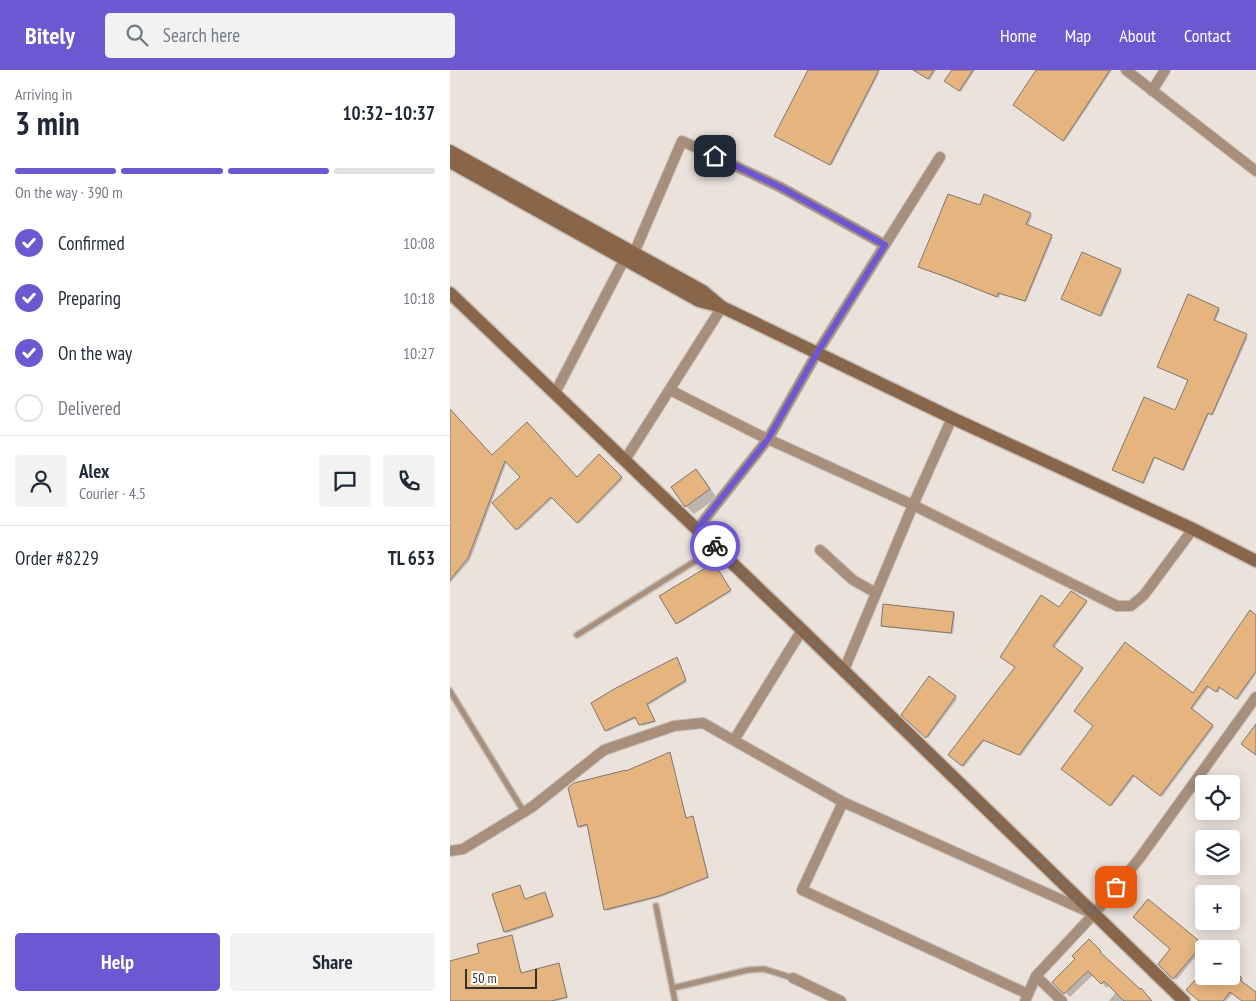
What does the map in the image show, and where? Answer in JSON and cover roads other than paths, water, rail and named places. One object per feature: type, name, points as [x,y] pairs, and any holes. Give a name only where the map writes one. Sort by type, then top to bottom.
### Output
[{"type":"street","points":[[1126,70],[1256,171]]},
{"type":"street","points":[[1152,92],[1165,70]]},
{"type":"street","points":[[555,394],[629,257],[682,140],[780,187],[885,245]]},
{"type":"street","points":[[450,151],[629,257],[699,301],[722,307],[952,418],[1256,560]]},
{"type":"street","points":[[697,529],[768,439],[817,353],[940,157]]},
{"type":"street","points":[[450,162],[629,257]]},
{"type":"street","points":[[450,293],[844,670],[1184,1001]]},
{"type":"street","points":[[625,460],[722,307]]},
{"type":"street","points":[[670,390],[768,439],[913,505],[1117,606],[1131,606],[1144,595],[1193,529]]},
{"type":"street","points":[[844,670],[913,505],[952,418]]},
{"type":"street","points":[[820,550],[852,580],[876,593]]},
{"type":"street","points":[[734,740],[802,630]]},
{"type":"street","points":[[843,802],[802,890],[1026,998],[1036,976],[1094,914],[1139,859],[1256,697]]},
{"type":"street","points":[[450,851],[463,849],[524,812],[604,750],[674,726],[703,723],[843,802],[1094,914]]},
{"type":"street","points":[[1036,976],[1062,1001]]},
{"type":"street","points":[[794,978],[841,1001]]},
{"type":"lane","points":[[577,635],[716,548]]},
{"type":"lane","points":[[450,691],[524,812]]},
{"type":"lane","points":[[656,906],[676,1001]]},
{"type":"lane","points":[[673,988],[748,970],[764,969],[794,978]]}]
